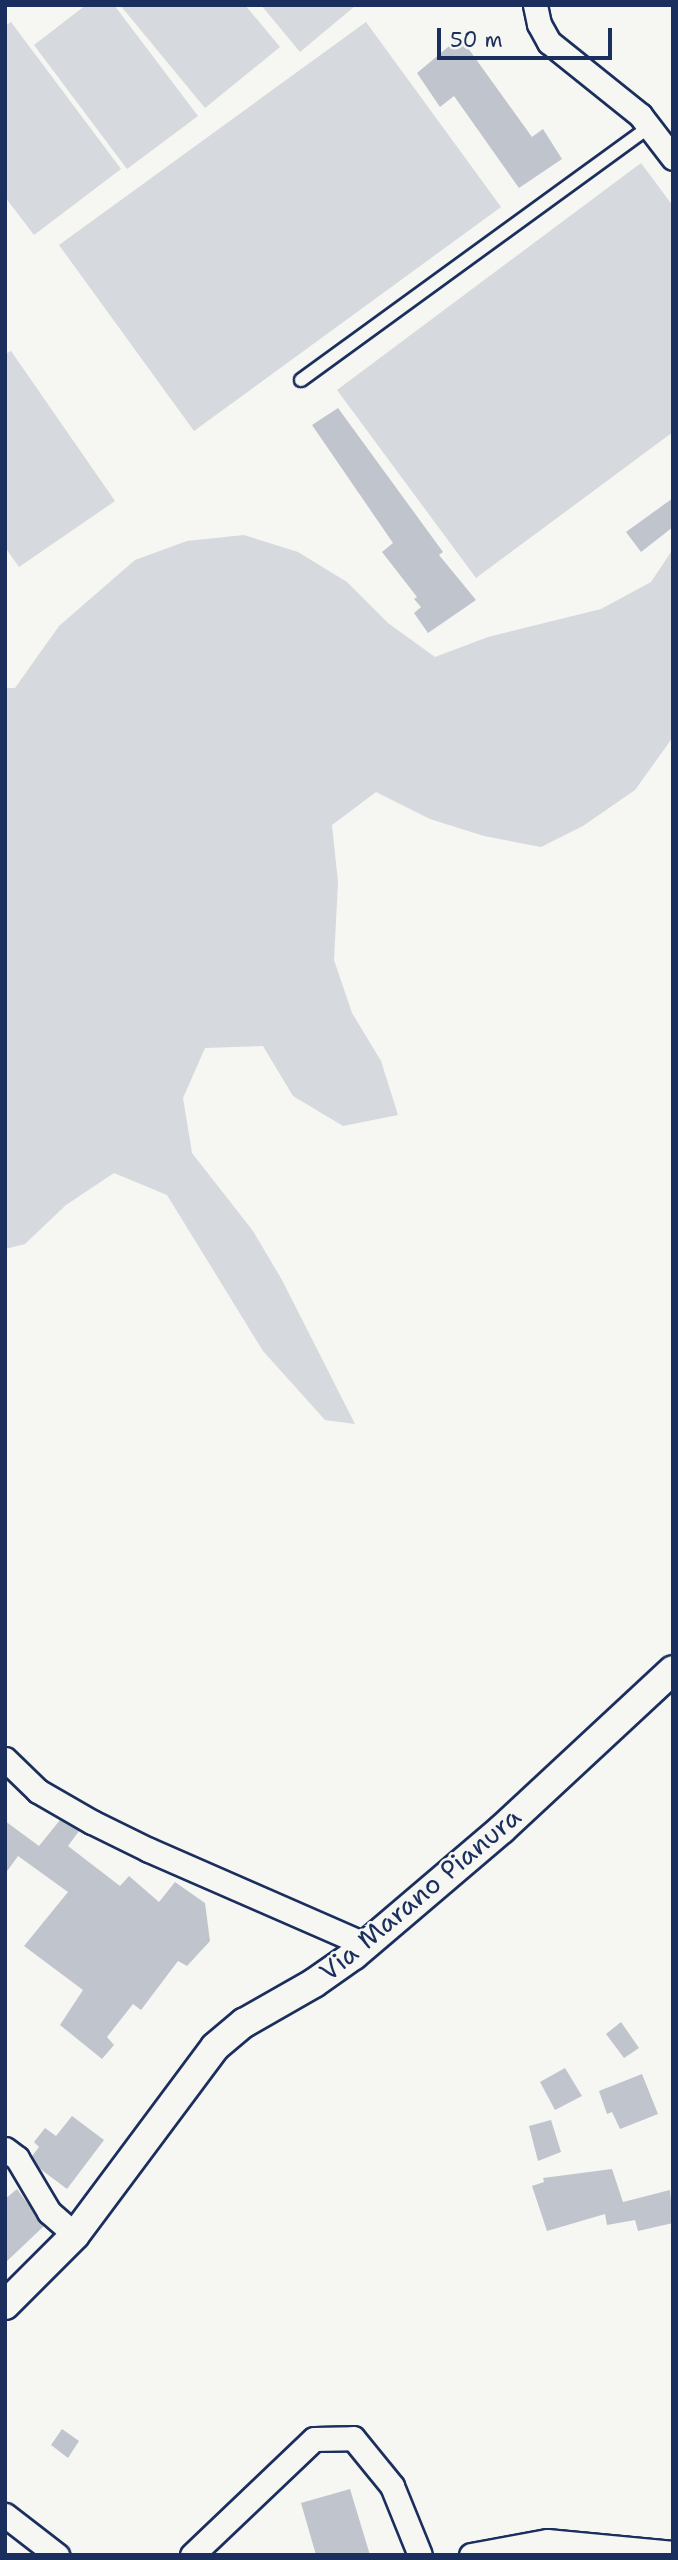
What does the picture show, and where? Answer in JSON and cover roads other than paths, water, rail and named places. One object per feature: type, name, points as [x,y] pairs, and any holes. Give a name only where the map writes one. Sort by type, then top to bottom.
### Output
[{"type":"street","points":[[535,5],[539,24],[549,42],[640,115],[673,158]]},
{"type":"street","name":"Via Marano Pianura","points":[[5,2305],[75,2235],[215,2047],[244,2023],[314,1983],[366,1945],[502,1829],[673,1670]]},
{"type":"street","points":[[5,1759],[38,1791],[92,1822],[149,1850],[366,1945]]},
{"type":"street","points":[[5,2150],[17,2158],[49,2212],[75,2235]]},
{"type":"street","points":[[192,2555],[314,2440],[353,2438],[392,2486],[420,2555]]},
{"type":"street","points":[[5,2515],[57,2555]]},
{"type":"street","points":[[471,2555],[547,2542],[673,2553]]},
{"type":"lane","points":[[301,380],[649,127]]}]
